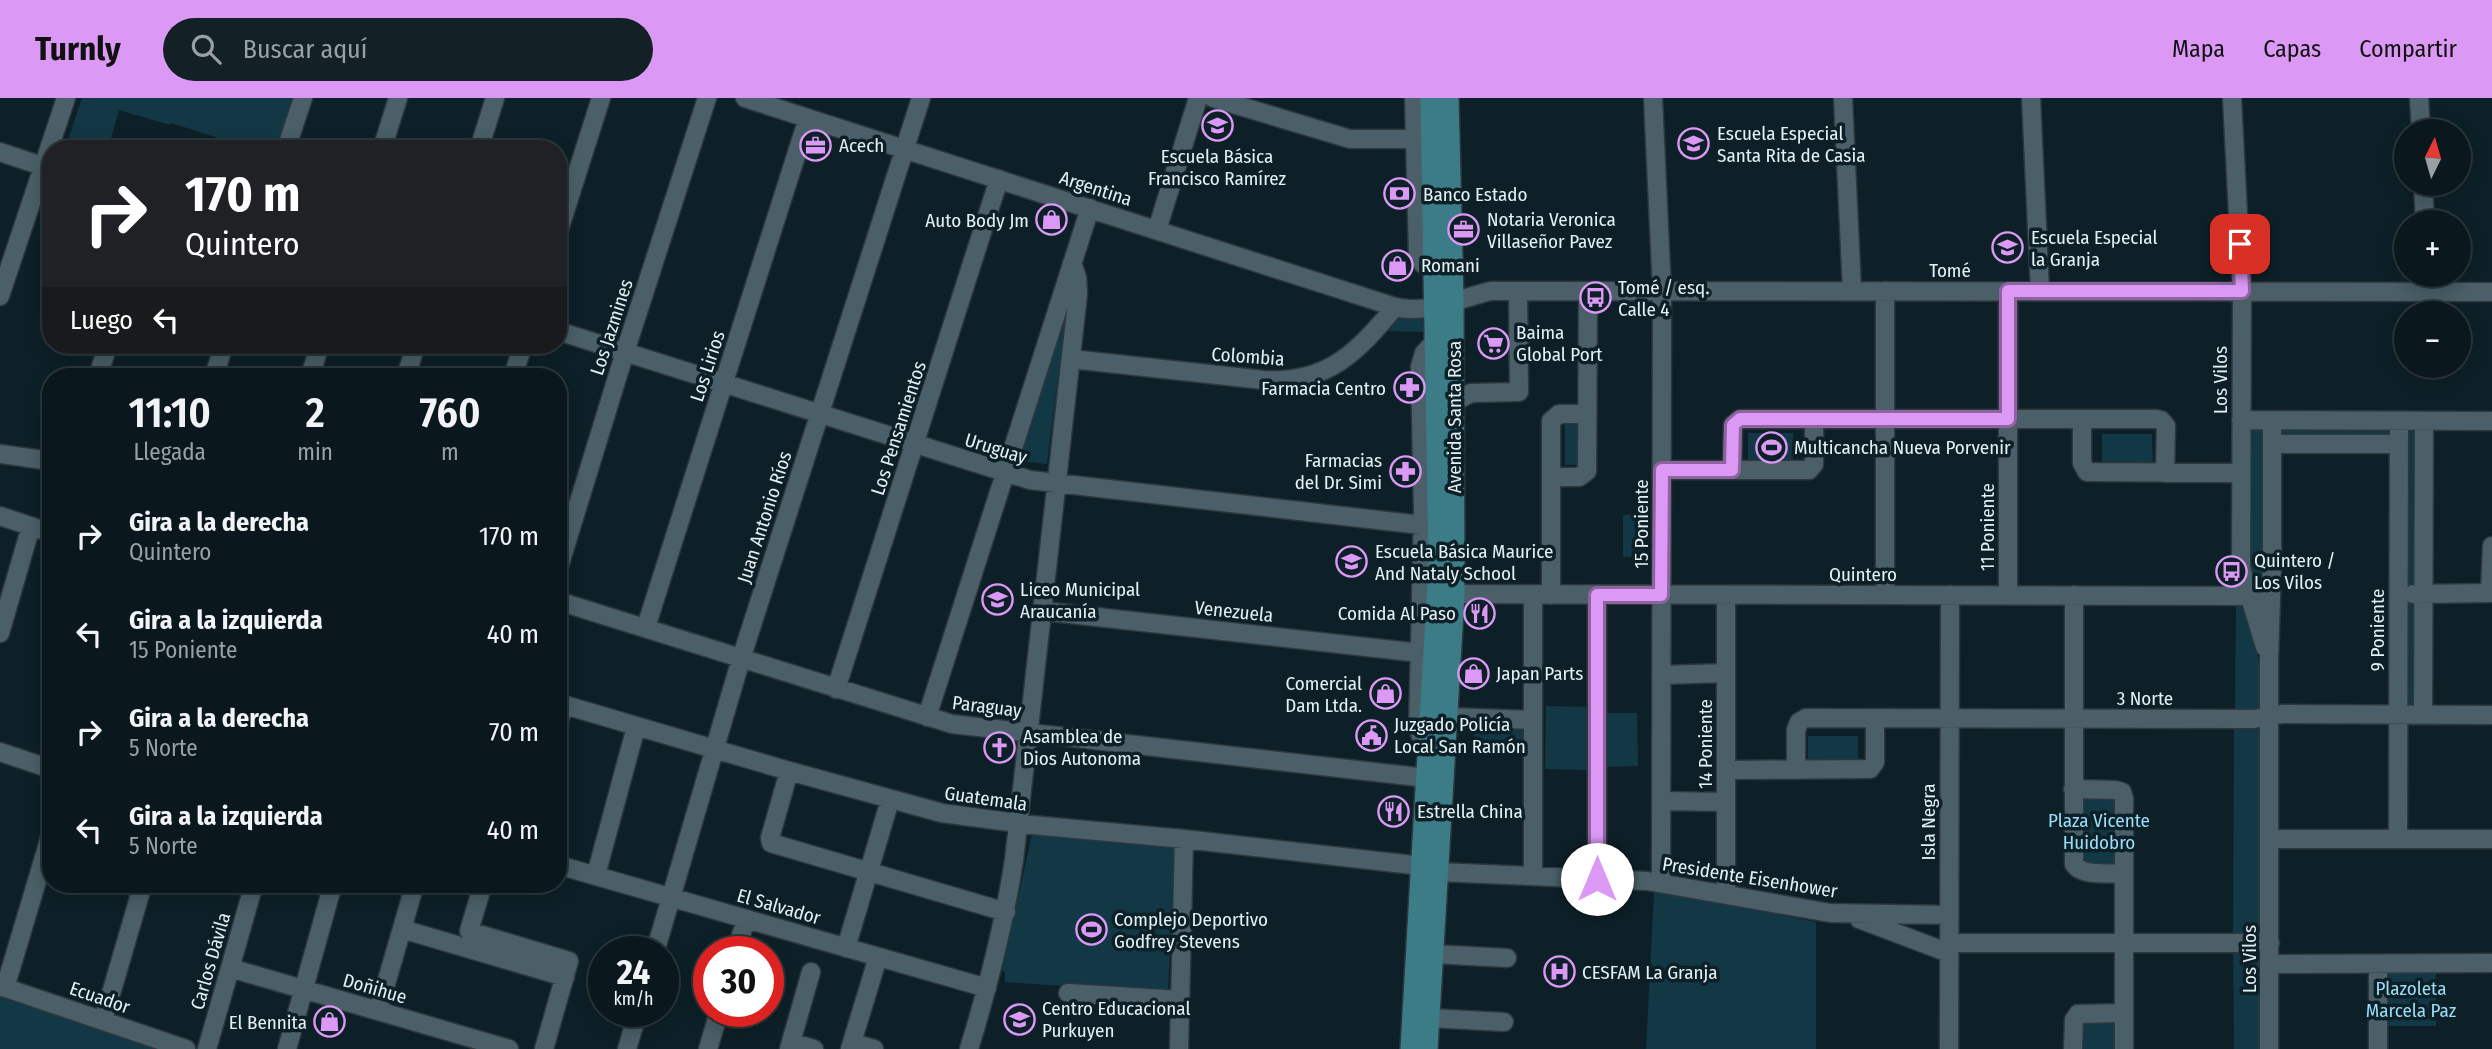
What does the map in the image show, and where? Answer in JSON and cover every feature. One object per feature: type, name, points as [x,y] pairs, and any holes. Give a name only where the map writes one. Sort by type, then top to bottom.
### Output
[{"type":"main road","name":"Avenida Santa Rosa","points":[[1411,1049],[1454,594],[1439,531],[1460,393],[1442,290],[1432,98]]},
{"type":"main road","name":"Avenida Santa Rosa","points":[[1427,1049],[1433,954],[1427,778],[1441,732],[1436,340],[1442,290],[1448,98]]},
{"type":"street","points":[[54,140],[66,98]]},
{"type":"street","points":[[289,140],[303,98]]},
{"type":"street","points":[[385,140],[398,98]]},
{"type":"street","points":[[482,140],[495,98]]},
{"type":"street","points":[[567,205],[601,98]]},
{"type":"street","name":"Los Jazmines","points":[[567,541],[707,98]]},
{"type":"street","name":"Argentina","points":[[745,98],[1395,307],[1418,310],[1442,290]]},
{"type":"street","name":"Juan Antonio Ríos","points":[[660,936],[741,659],[921,98]]},
{"type":"street","points":[[1157,230],[1198,98]]},
{"type":"street","points":[[1213,98],[1350,139],[1415,139]]},
{"type":"street","points":[[1414,98],[1418,256],[1442,290]]},
{"type":"street","name":"15 Poniente","points":[[1653,98],[1662,291],[1661,883]]},
{"type":"street","points":[[1843,98],[1852,291]]},
{"type":"street","points":[[2031,98],[2040,291]]},
{"type":"street","name":"Los Vilos","points":[[2232,98],[2242,291],[2241,568],[2269,659]]},
{"type":"street","points":[[2419,98],[2420,119]]},
{"type":"street","name":"Los Lirios","points":[[646,627],[808,118]]},
{"type":"street","points":[[0,152],[42,165]]},
{"type":"street","name":"Los Pensamientos","points":[[836,689],[999,180]]},
{"type":"street","points":[[0,296],[42,181]]},
{"type":"street","points":[[927,717],[1090,208]]},
{"type":"street","points":[[969,1049],[1006,912],[1018,824],[1078,294],[1077,277],[1072,263]]},
{"type":"street","name":"Tomé","points":[[1442,290],[2242,291],[2394,284]]},
{"type":"street","name":"Tomé","points":[[2456,287],[2492,292]]},
{"type":"street","points":[[1460,393],[1519,392],[1518,291]]},
{"type":"street","points":[[1551,477],[1579,477],[1587,471],[1588,291]]},
{"type":"street","points":[[1885,291],[1885,595]]},
{"type":"street","name":"11 Poniente","points":[[2008,291],[2008,595]]},
{"type":"street","name":"Colombia","points":[[1071,359],[1264,380],[1297,379],[1316,374],[1344,361],[1395,307]]},
{"type":"street","name":"Uruguay","points":[[567,334],[1005,474],[1058,484],[1439,531]]},
{"type":"street","points":[[1533,876],[1533,720],[1551,477],[1551,425],[1553,418],[1559,414],[1587,414]]},
{"type":"street","points":[[1662,470],[1812,468],[1814,419]]},
{"type":"street","points":[[2082,419],[2084,470],[2241,473]]},
{"type":"street","points":[[1732,470],[1732,429],[1737,420],[2082,419],[2161,420],[2166,426],[2165,473]]},
{"type":"street","points":[[2241,420],[2492,421]]},
{"type":"street","name":"Los Vilos","points":[[2269,1049],[2272,420]]},
{"type":"street","name":"9 Poniente","points":[[2398,839],[2399,421]]},
{"type":"street","points":[[2423,715],[2424,421]]},
{"type":"street","points":[[2272,444],[2399,444]]},
{"type":"street","points":[[0,454],[42,460]]},
{"type":"street","points":[[0,516],[42,530]]},
{"type":"street","points":[[0,633],[31,526]]},
{"type":"street","name":"Avenida Santa Rosa","points":[[1439,531],[1420,653],[1418,728],[1421,736],[1441,732]]},
{"type":"street","points":[[2399,594],[2491,593],[2492,547]]},
{"type":"street","name":"Quintero","points":[[1454,594],[2271,596]]},
{"type":"street","points":[[1597,595],[1597,879]]},
{"type":"street","name":"14 Poniente","points":[[1726,595],[1726,894]]},
{"type":"street","name":"Isla Negra","points":[[1949,1049],[1950,595]]},
{"type":"street","points":[[2074,595],[2075,867],[2082,872],[2124,873]]},
{"type":"street","name":"Paraguay","points":[[567,604],[927,717],[965,726],[1427,778]]},
{"type":"street","name":"Venezuela","points":[[1043,611],[1420,653]]},
{"type":"street","points":[[1661,675],[1726,673]]},
{"type":"street","name":"Guatemala","points":[[567,706],[942,813],[1018,824],[1184,839],[1430,869]]},
{"type":"street","name":"3 Norte","points":[[1796,770],[1796,730],[1799,722],[1806,718],[2074,720],[2254,719],[2282,714],[2492,715]]},
{"type":"street","points":[[1726,770],[1872,768],[1875,760],[1875,719]]},
{"type":"street","points":[[1441,732],[1533,720]]},
{"type":"street","points":[[596,876],[636,727]]},
{"type":"street","points":[[0,752],[42,766]]},
{"type":"street","points":[[789,771],[770,841],[1006,912]]},
{"type":"street","points":[[2073,789],[2115,790],[2122,792],[2124,799],[2124,1049]]},
{"type":"street","points":[[846,948],[890,800]]},
{"type":"street","points":[[1661,801],[1726,802]]},
{"type":"street","points":[[1179,1049],[1184,839]]},
{"type":"street","points":[[2270,839],[2492,839]]},
{"type":"street","points":[[3,987],[42,863]]},
{"type":"street","name":"El Salvador","points":[[567,867],[987,988]]},
{"type":"street","name":"Presidente Eisenhower","points":[[1430,869],[1661,883],[1846,914],[1949,948],[2123,943],[2270,943]]},
{"type":"street","points":[[103,1021],[140,893]]},
{"type":"street","name":"Carlos Dávila","points":[[206,1049],[251,893]]},
{"type":"street","points":[[287,1049],[330,893]]},
{"type":"street","points":[[378,1011],[412,893]]},
{"type":"street","points":[[480,893],[469,931],[567,969]]},
{"type":"street","name":"Presidente Eisenhower","points":[[1846,914],[1949,915]]},
{"type":"street","points":[[741,936],[746,919]]},
{"type":"street","points":[[402,929],[567,969]]},
{"type":"street","points":[[1433,954],[1507,958]]},
{"type":"street","points":[[874,1049],[851,1046],[878,957]]},
{"type":"street","points":[[2270,964],[2492,963]]},
{"type":"street","points":[[2378,964],[2378,1049]]},
{"type":"street","name":"Doñihue","points":[[230,968],[378,1011],[443,1040],[509,1049]]},
{"type":"street","points":[[544,1049],[567,969]]},
{"type":"street","points":[[811,972],[790,1046],[814,1049]]},
{"type":"street","name":"Ecuador","points":[[3,987],[186,1049]]},
{"type":"street","points":[[1068,993],[1181,1000]]},
{"type":"street","points":[[2073,1049],[2074,1020],[2078,1014],[2124,1013]]},
{"type":"street","points":[[1429,1018],[1504,1022]]},
{"type":"street","points":[[627,1049],[634,1027]]},
{"type":"street","points":[[708,1049],[715,1027]]},
{"type":"green space","points":[[82,98],[298,98],[285,140],[225,140],[119,110],[111,140],[68,140]]},
{"type":"green space","points":[[1067,307],[1047,464],[1019,461]]},
{"type":"green space","points":[[1397,316],[1431,317],[1433,332],[1380,331]]},
{"type":"green space","points":[[1565,424],[1585,425],[1585,465],[1565,465]]},
{"type":"green space","points":[[2277,427],[2387,429],[2389,435],[2278,439]]},
{"type":"green space","points":[[2253,428],[2263,428],[2265,575],[2250,576],[2245,441]]},
{"type":"green space","points":[[2417,428],[2417,584],[2412,587],[2405,586],[2408,429]]},
{"type":"green space","name":"Multicancha Nueva Porvenir","points":[[1748,433],[1793,433],[1793,460],[1748,460]]},
{"type":"green space","points":[[2102,434],[2152,434],[2153,464],[2102,464]]},
{"type":"green space","points":[[1646,514],[1646,557],[1623,557],[1623,515]]},
{"type":"green space","points":[[2417,600],[2417,711],[2401,703],[2406,602]]},
{"type":"green space","points":[[2236,603],[2245,606],[2259,660],[2262,691],[2258,712],[2235,717]]},
{"type":"green space","points":[[1546,706],[1590,707],[1589,770],[1545,769]]},
{"type":"green space","points":[[1605,713],[1637,713],[1638,766],[1605,767]]},
{"type":"green space","points":[[1474,722],[1530,724],[1529,748],[1473,747]]},
{"type":"green space","points":[[2234,726],[2250,726],[2260,731],[2261,934],[2233,940]]},
{"type":"green space","points":[[1808,736],[1858,736],[1858,761],[1808,761]]},
{"type":"green space","name":"Plaza Vicente Huidobro","points":[[2116,793],[2119,864],[2083,868],[2077,859],[2079,796]]},
{"type":"green space","name":"Complejo Deportivo Godfrey Stevens","points":[[1033,830],[1175,844],[1168,993],[1005,982],[1005,972],[1002,971]]},
{"type":"green space","points":[[1664,891],[1816,922],[1816,1049],[1646,1049],[1654,892]]},
{"type":"green space","points":[[2233,949],[2254,950],[2262,958],[2262,1049],[2234,1049]]},
{"type":"green space","name":"Plazoleta Marcela Paz","points":[[2385,971],[2436,971],[2436,1026],[2385,1026]]},
{"type":"green space","points":[[0,992],[162,1049],[0,1049]]},
{"type":"green space","points":[[2082,1023],[2119,1024],[2119,1049],[2081,1049]]},
{"type":"place","name":"Escuela Básica Francisco Ramírez","points":[[1217,125]]},
{"type":"place","name":"Escuela Especial Santa Rita de Casia","points":[[1694,144]]},
{"type":"place","name":"Acech","points":[[816,145]]},
{"type":"place","name":"Banco Estado","points":[[1400,194]]},
{"type":"place","name":"Auto Body Jm","points":[[1052,220]]},
{"type":"place","name":"Notaria Veronica Villaseñor Pavez","points":[[1464,230]]},
{"type":"place","name":"Escuela Especial la Granja","points":[[2008,248]]},
{"type":"place","name":"Romani","points":[[1398,265]]},
{"type":"place","name":"Tomé / esq. Calle 4","points":[[1595,298]]},
{"type":"place","name":"Baima Global Port","points":[[1493,343]]},
{"type":"place","name":"Farmacia Centro","points":[[1409,388]]},
{"type":"place","name":"Multicancha Nueva Porvenir","points":[[1771,447]]},
{"type":"place","name":"Farmacias del Dr. Simi","points":[[1405,471]]},
{"type":"place","name":"Escuela Básica Maurice And Nataly School","points":[[1352,562]]},
{"type":"place","name":"Quintero / Los Vilos","points":[[2231,571]]},
{"type":"place","name":"Liceo Municipal Araucanía","points":[[997,600]]},
{"type":"place","name":"Comida Al Paso","points":[[1479,613]]},
{"type":"place","name":"Japan Parts","points":[[1473,673]]},
{"type":"place","name":"Comercial Dam Ltda.","points":[[1385,694]]},
{"type":"place","name":"Juzgado Policía Local San Ramón","points":[[1371,735]]},
{"type":"place","name":"Asamblea de Dios Autonoma","points":[[1000,747]]},
{"type":"place","name":"Estrella China","points":[[1394,811]]},
{"type":"place","name":"Complejo Deportivo Godfrey Stevens","points":[[1091,930]]},
{"type":"place","name":"CESFAM La Granja","points":[[1559,972]]},
{"type":"place","name":"Centro Educacional Purkuyen","points":[[1019,1019]]},
{"type":"place","name":"El Bennita","points":[[330,1022]]},
{"type":"route","points":[[1597,879],[1597,595],[1661,595],[1662,470],[1732,470],[1733,425],[1740,419],[2008,419],[2008,291],[2242,291],[2240,244]]}]
